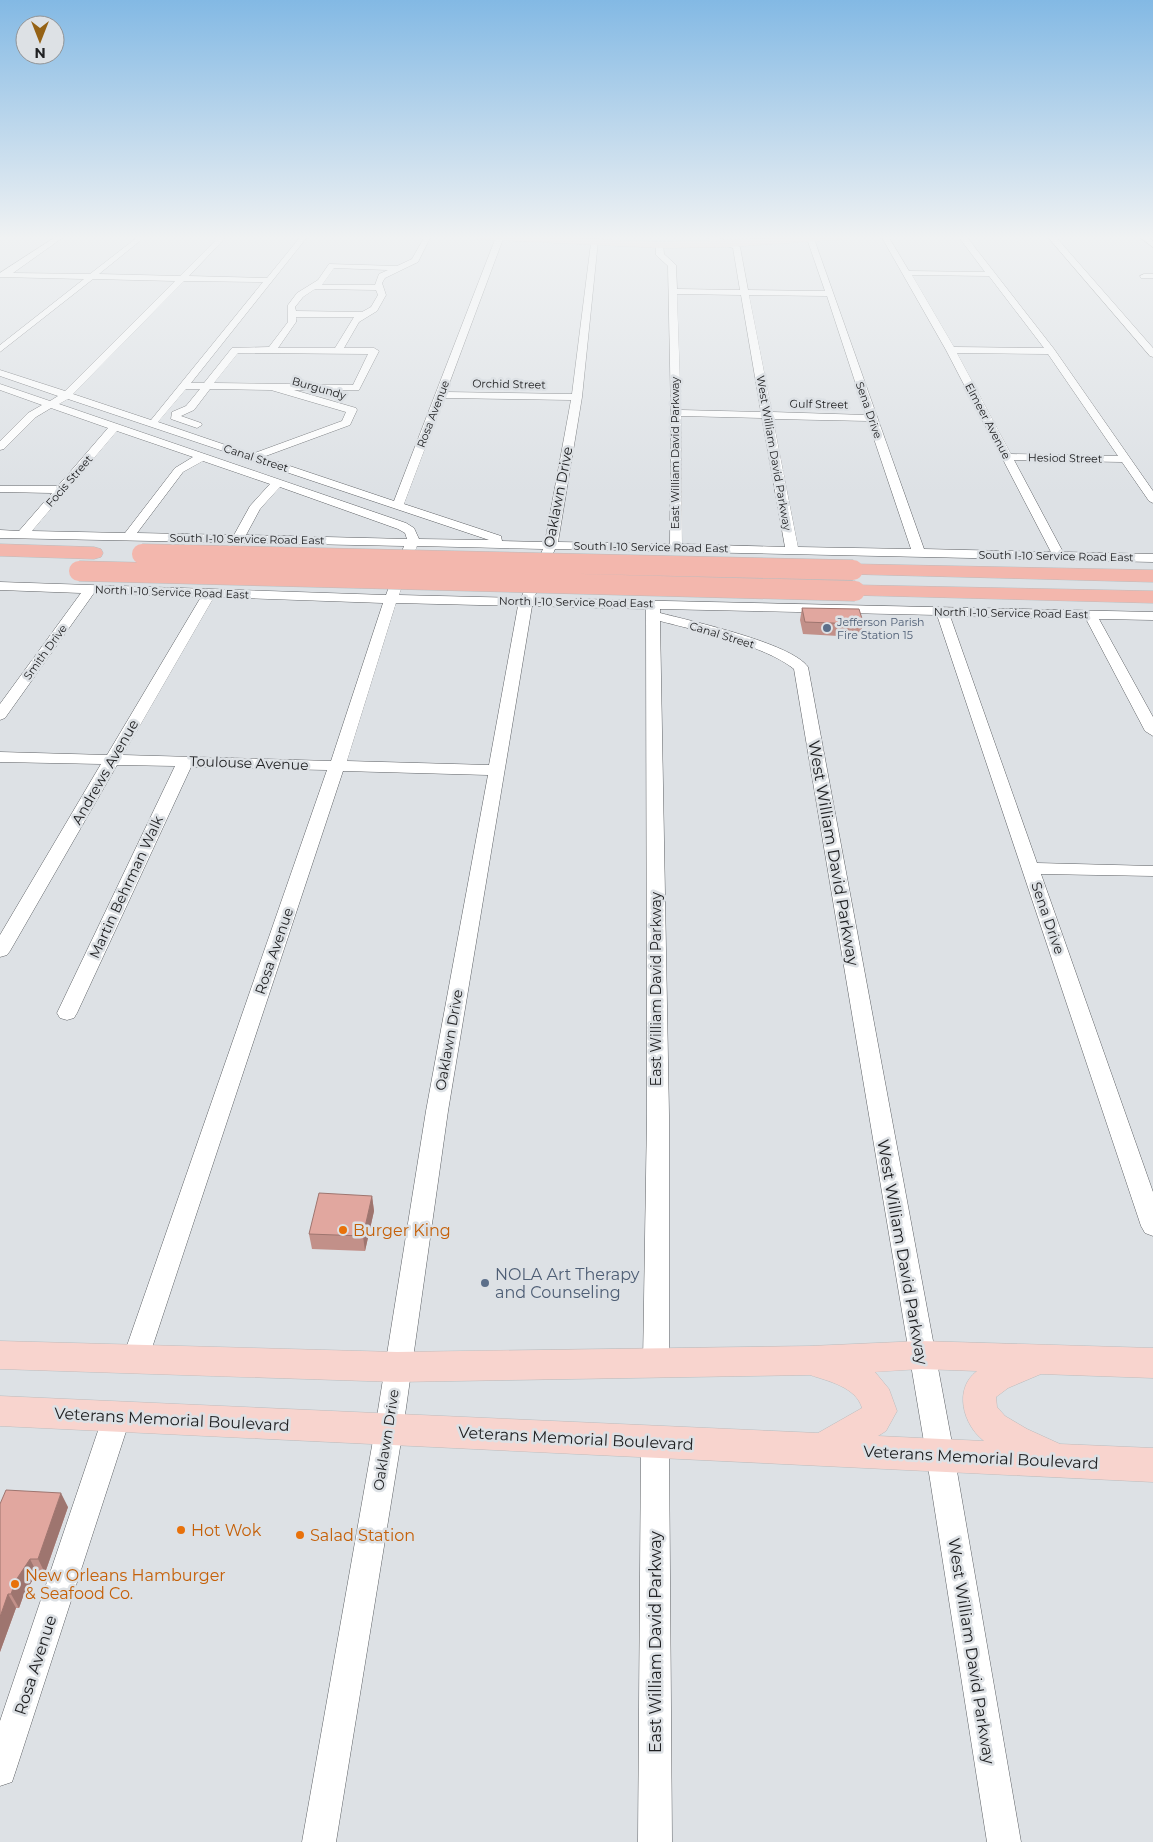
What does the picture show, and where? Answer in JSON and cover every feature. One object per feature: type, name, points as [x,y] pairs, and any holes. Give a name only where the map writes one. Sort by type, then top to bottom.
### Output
[{"type":"highway","points":[[0,550],[1153,576]]},
{"type":"highway","points":[[0,569],[1153,597]]},
{"type":"highway","points":[[1006,594],[1094,604],[1153,607]]},
{"type":"main road","points":[[0,1355],[398,1367],[810,1360],[921,1355],[1153,1363]]},
{"type":"main road","points":[[1041,1358],[988,1383],[980,1390],[979,1403],[983,1416],[991,1427],[1056,1461]]},
{"type":"main road","points":[[810,1360],[862,1380],[873,1390],[880,1411],[874,1420],[821,1450]]},
{"type":"main road","name":"Veterans Memorial Boulevard","points":[[0,1410],[1153,1465]]},
{"type":"street","points":[[0,349],[34,322]]},
{"type":"street","points":[[0,447],[32,415],[67,395],[139,322]]},
{"type":"street","points":[[142,436],[236,322]]},
{"type":"street","points":[[272,350],[292,322]]},
{"type":"street","points":[[211,430],[176,418],[176,414],[190,408],[235,350],[338,351],[356,322]]},
{"type":"street","name":"Rosa Avenue","points":[[398,505],[467,322]]},
{"type":"street","name":"Oaklawn Drive","points":[[319,1842],[389,1429],[437,1111],[526,601],[551,545],[577,397],[586,322]]},
{"type":"street","name":"East William David Parkway","points":[[674,322],[676,548]]},
{"type":"street","name":"West William David Parkway","points":[[749,322],[792,550]]},
{"type":"street","name":"Sena Drive","points":[[838,322],[919,553]]},
{"type":"street","name":"Elmeer Avenue","points":[[934,322],[951,350],[1059,556]]},
{"type":"street","points":[[1028,322],[1051,351],[1153,499]]},
{"type":"street","points":[[1125,322],[1152,353]]},
{"type":"street","points":[[951,350],[1051,351]]},
{"type":"street","name":"Burgundy","points":[[184,386],[356,388],[374,351],[338,351]]},
{"type":"street","name":"Canal Street","points":[[0,373],[512,544]]},
{"type":"street","name":"Canal Street","points":[[0,387],[402,526],[410,531],[412,542]]},
{"type":"street","name":"Burgundy","points":[[272,387],[352,410],[346,423],[272,450]]},
{"type":"street","name":"Orchid Street","points":[[440,395],[577,397]]},
{"type":"street","name":"Gulf Street","points":[[676,413],[871,418]]},
{"type":"street","name":"Focis Street","points":[[22,535],[115,427]]},
{"type":"street","points":[[254,444],[272,450]]},
{"type":"street","points":[[253,457],[272,450]]},
{"type":"street","points":[[128,537],[179,470],[202,457]]},
{"type":"street","name":"Hesiod Street","points":[[1006,457],[1124,459]]},
{"type":"street","points":[[238,539],[253,507],[263,494],[278,483]]},
{"type":"street","points":[[0,488],[61,490]]},
{"type":"street","name":"South I-10 Service Road East","points":[[0,534],[1153,558]]},
{"type":"street","name":"Rosa Avenue","points":[[135,1360],[337,766],[390,599],[412,542]]},
{"type":"street","name":"North I-10 Service Road East","points":[[0,586],[390,599],[526,601],[653,609],[942,611],[1153,616]]},
{"type":"street","name":"Smith Drive","points":[[0,715],[90,589]]},
{"type":"street","name":"Andrews Avenue","points":[[0,951],[210,593]]},
{"type":"street","name":"East William David Parkway","points":[[653,609],[658,1104],[656,1363]]},
{"type":"street","name":"Canal Street","points":[[653,609],[741,640],[799,664]]},
{"type":"street","name":"Sena Drive","points":[[942,611],[1153,1226]]},
{"type":"street","points":[[1090,614],[1153,731]]},
{"type":"street","name":"West William David Parkway","points":[[799,664],[940,1454],[1004,1842]]},
{"type":"street","name":"Toulouse Avenue","points":[[0,756],[497,770]]},
{"type":"street","name":"Martin Behrman Walk","points":[[67,1013],[185,762]]},
{"type":"street","points":[[1031,868],[1153,871]]},
{"type":"street","name":"Rosa Avenue","points":[[0,1770],[117,1416]]},
{"type":"street","name":"East William David Parkway","points":[[655,1442],[655,1842]]},
{"type":"building","points":[[802,608],[859,609],[863,622],[857,621],[858,624],[805,622]]},
{"type":"building","points":[[319,1193],[372,1196],[363,1236],[309,1234]]},
{"type":"building","name":"New Orleans Hamburger & Seafood Co.","points":[[6,1490],[61,1493],[38,1559],[30,1559],[16,1580],[11,1594],[8,1594],[0,1617],[0,1504]]},
{"type":"place","name":"Jefferson Parish Fire Station 15","points":[[827,628]]},
{"type":"place","name":"Burger King","points":[[343,1230]]},
{"type":"place","name":"NOLA Art Therapy and Counseling","points":[[485,1283]]},
{"type":"place","name":"Hot Wok","points":[[181,1530]]},
{"type":"place","name":"Salad Station","points":[[300,1535]]},
{"type":"place","name":"New Orleans Hamburger & Seafood Co.","points":[[15,1584]]}]
